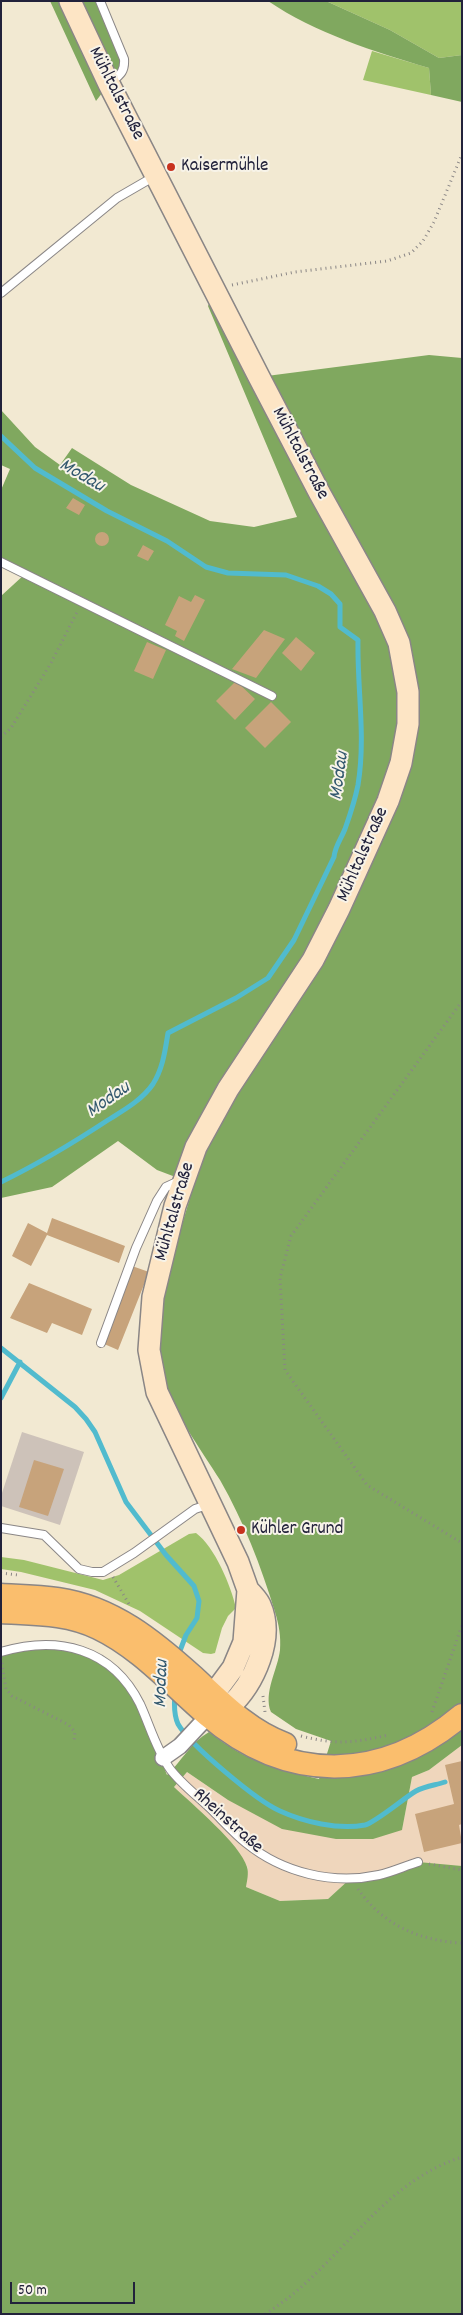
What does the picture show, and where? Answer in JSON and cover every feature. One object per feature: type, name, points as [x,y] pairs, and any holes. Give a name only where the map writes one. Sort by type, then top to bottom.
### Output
[{"type":"main road","points":[[1,1595],[56,1598],[94,1608],[130,1625],[193,1676],[208,1709]]},
{"type":"main road","points":[[1,1612],[50,1614],[84,1622],[119,1640],[208,1709],[232,1734],[264,1752],[286,1760],[317,1766],[349,1766],[376,1761],[413,1748],[462,1715]]},
{"type":"street","name":"Mühltalstraße","points":[[70,1],[108,84],[157,175],[318,492],[385,611],[400,643],[408,692],[408,724],[401,762],[388,801],[339,910],[313,960],[228,1089],[196,1146],[175,1206],[154,1297],[149,1350],[157,1392],[203,1506],[238,1562],[248,1590],[259,1603],[263,1615],[262,1645],[251,1679],[208,1709]]},
{"type":"street","points":[[163,1758],[180,1746],[208,1709]]},
{"type":"lane","points":[[100,1],[124,59],[125,69],[121,75],[108,84]]},
{"type":"lane","points":[[1,293],[117,198],[157,175]]},
{"type":"lane","points":[[1,562],[230,673],[272,696]]},
{"type":"lane","points":[[102,1343],[136,1248],[157,1201],[166,1187],[184,1179]]},
{"type":"lane","points":[[1,1528],[44,1535],[79,1568],[92,1572],[105,1570],[203,1506]]},
{"type":"lane","name":"Rheinstraße","points":[[1,1652],[31,1644],[43,1644],[90,1653],[111,1666],[125,1682],[139,1703],[163,1758],[171,1771],[246,1843],[262,1855],[281,1865],[330,1879],[378,1875],[418,1862]]},
{"type":"path","points":[[215,289],[295,272],[387,260],[410,252],[423,241],[434,222],[462,154]]},
{"type":"path","points":[[1,737],[11,728],[51,663],[78,610],[70,597]]},
{"type":"path","points":[[462,1001],[291,1236],[280,1278],[285,1370],[367,1485],[462,1543]]},
{"type":"path","points":[[105,1570],[117,1582],[130,1606]]},
{"type":"path","points":[[432,1714],[462,1625]]},
{"type":"path","points":[[1,1657],[6,1690],[12,1696],[69,1725],[75,1732],[74,1742]]},
{"type":"path","points":[[294,1734],[330,1743],[357,1742],[392,1734]]},
{"type":"path","points":[[418,1862],[462,1870]]},
{"type":"path","points":[[351,1878],[370,1906],[388,1922],[419,1934],[462,1943]]},
{"type":"path","points":[[265,2314],[309,2280],[391,2196],[415,2178],[462,2157]]},
{"type":"shaded area","points":[[22,1432],[84,1452],[60,1525],[1,1506],[1,1496]]},
{"type":"shaded area","points":[[462,1745],[462,1866],[445,1865],[351,1878],[328,1899],[280,1901],[246,1887],[248,1868],[238,1852],[174,1787],[187,1772],[228,1800],[402,1830],[412,1777],[429,1770]]},
{"type":"green space","points":[[50,1],[100,1],[125,69],[109,84],[96,101]]},
{"type":"green space","points":[[268,1],[326,1],[390,30],[439,58],[462,55],[462,102],[431,95],[429,68],[325,32],[305,23]]},
{"type":"green space","points":[[326,1],[462,1],[462,55],[439,58],[390,30]]},
{"type":"green space","points":[[372,51],[429,68],[431,95],[363,80]]},
{"type":"green space","points":[[215,289],[259,377],[429,355],[462,358],[462,1745],[429,1770],[412,1777],[402,1830],[373,1839],[336,1839],[282,1829],[228,1800],[187,1772],[174,1787],[215,1825],[236,1848],[247,1867],[246,1887],[280,1901],[328,1899],[351,1878],[418,1862],[462,1866],[462,2314],[1,2314],[1,1652],[12,1649],[71,1648],[111,1666],[139,1703],[167,1775],[191,1747],[209,1732],[236,1750],[261,1763],[319,1779],[331,1741],[296,1729],[271,1712],[269,1705],[270,1689],[279,1657],[280,1640],[278,1621],[270,1595],[237,1512],[220,1480],[180,1416],[163,1377],[159,1354],[162,1305],[173,1255],[194,1184],[157,1170],[118,1141],[52,1187],[1,1198],[1,596],[25,574],[1,561],[1,490],[10,469],[1,465],[1,410],[35,447],[60,465],[72,448],[131,485],[210,521],[254,527],[297,517],[208,306]]},
{"type":"green space","points":[[196,1533],[203,1539],[216,1557],[236,1608],[228,1616],[222,1628],[215,1653],[211,1654],[203,1653],[140,1611],[95,1590],[1,1569],[1,1557],[24,1560],[103,1580],[119,1575],[189,1534]]},
{"type":"building","points":[[73,498],[85,505],[79,515],[66,508]]},
{"type":"building","points":[[99,532],[105,532],[109,539],[105,546],[99,546],[95,542],[95,536]]},
{"type":"building","points":[[143,545],[154,551],[148,561],[137,556]]},
{"type":"building","points":[[195,595],[205,600],[184,641],[175,636],[177,631],[165,625],[179,596],[191,602]]},
{"type":"building","points":[[264,630],[285,639],[256,678],[232,669]]},
{"type":"building","points":[[296,637],[315,653],[301,671],[282,653]]},
{"type":"building","points":[[147,642],[166,650],[153,679],[134,671]]},
{"type":"building","points":[[236,681],[255,699],[235,720],[216,701]]},
{"type":"building","points":[[271,702],[291,722],[265,748],[245,728]]},
{"type":"building","points":[[52,1218],[125,1246],[119,1263],[47,1235],[31,1266],[12,1256],[28,1223],[47,1233]]},
{"type":"building","points":[[132,1266],[149,1272],[118,1350],[102,1343]]},
{"type":"building","points":[[29,1283],[92,1309],[82,1335],[52,1323],[47,1333],[10,1318]]},
{"type":"building","points":[[34,1460],[64,1469],[48,1516],[19,1507]]},
{"type":"building","points":[[462,1761],[462,1824],[459,1825],[462,1843],[424,1852],[415,1814],[454,1804],[445,1765]]},
{"type":"waterway","name":"Modau","points":[[1,436],[35,468],[107,511],[167,541],[206,567],[228,573],[286,575],[318,586],[331,594],[340,604],[340,627],[358,640],[361,731],[358,785],[345,829],[334,857],[294,940],[268,978],[236,998],[168,1033],[159,1072],[153,1084],[144,1095],[82,1137],[1,1182]]},
{"type":"waterway","name":"Modau","points":[[1,1348],[75,1407],[86,1419],[95,1432],[126,1502],[166,1555],[194,1586],[199,1601],[197,1618],[186,1635],[178,1656]]},
{"type":"waterway","points":[[1,1398],[20,1362]]},
{"type":"waterway","name":"Modau","points":[[175,1694],[178,1724],[196,1745],[225,1772],[256,1796],[280,1811],[300,1819],[333,1826],[365,1825],[416,1791],[445,1782]]},
{"type":"place","name":"Kaisermühle","points":[[171,167]]},
{"type":"place","name":"Kühler Grund","points":[[241,1530]]}]
